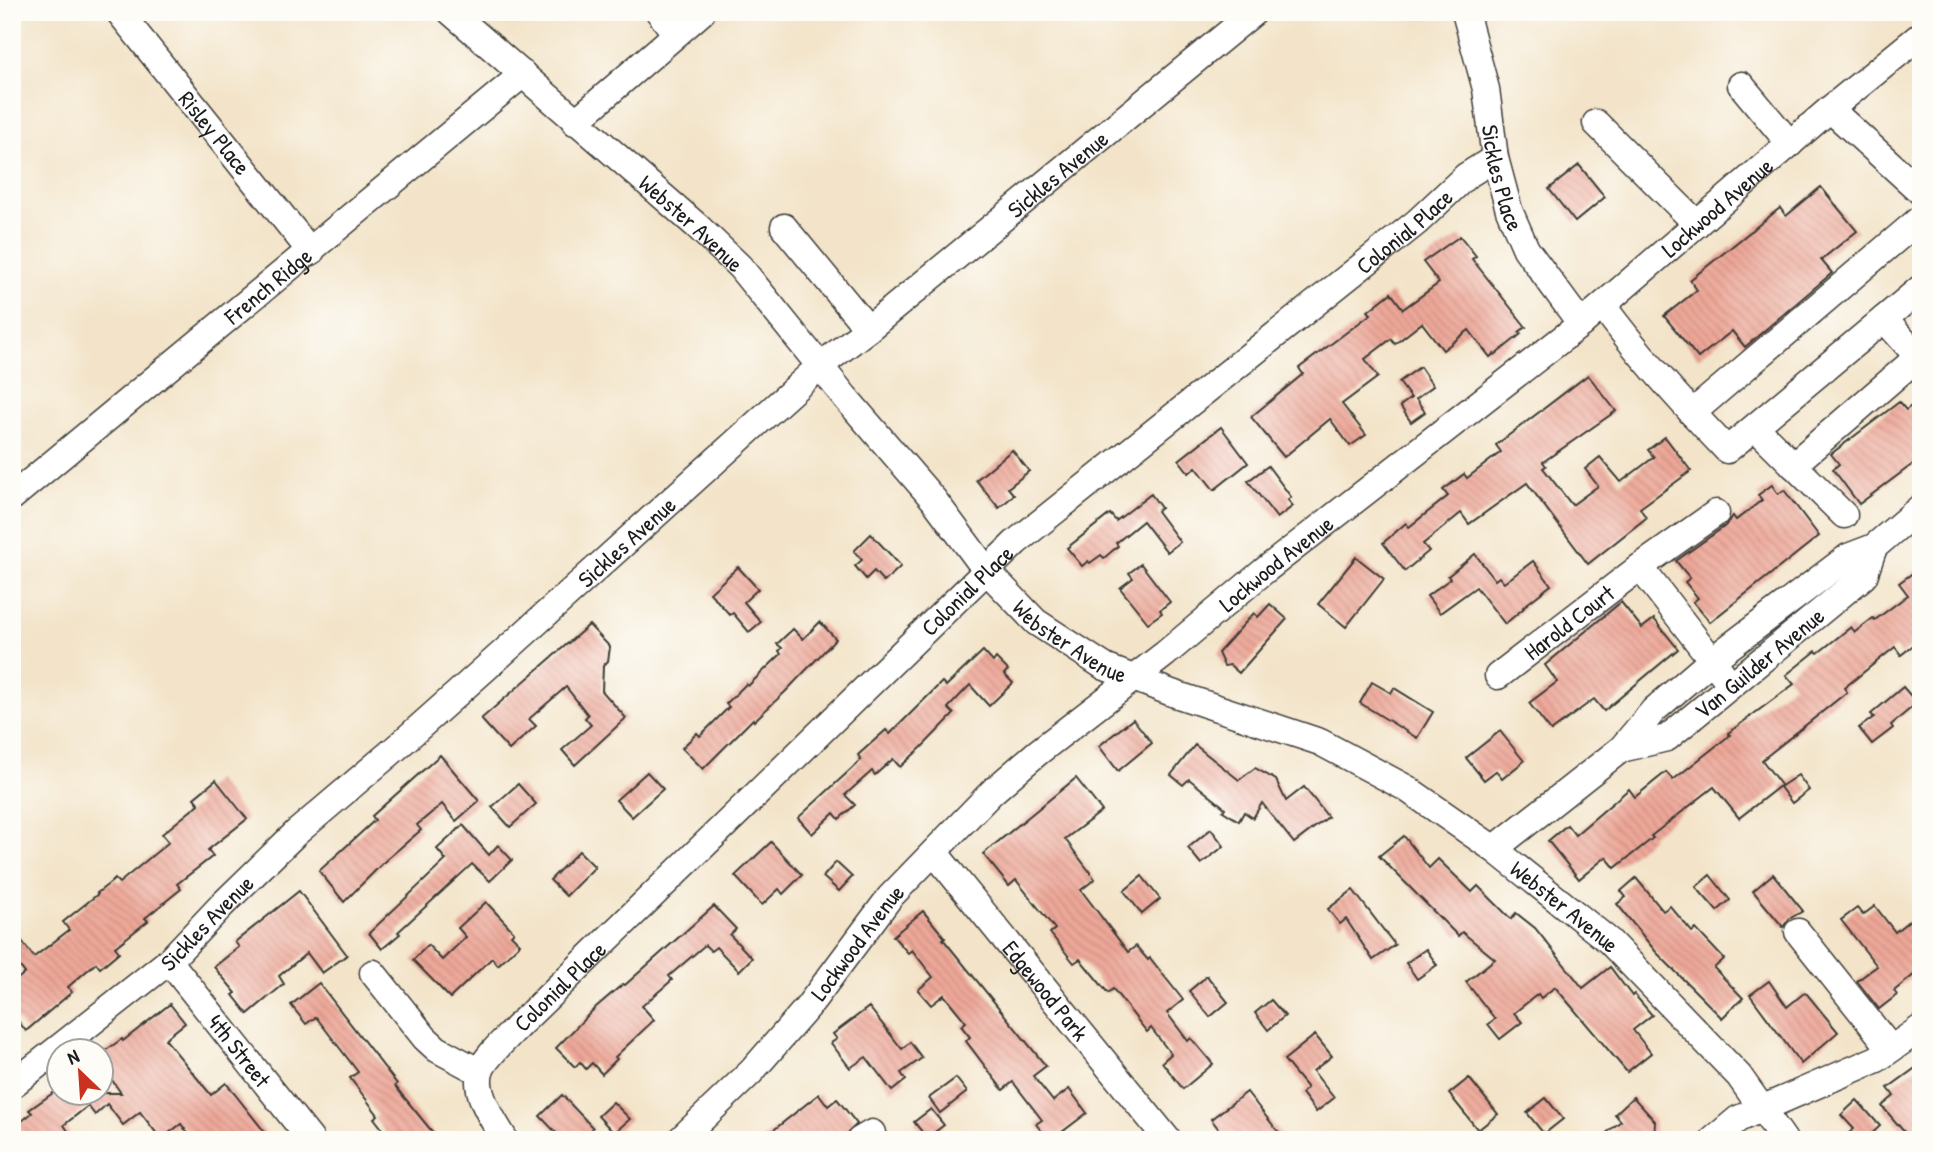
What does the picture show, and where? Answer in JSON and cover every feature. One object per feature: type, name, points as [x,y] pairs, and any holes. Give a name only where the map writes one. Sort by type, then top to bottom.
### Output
[{"type":"street","name":"Risley Place","points":[[119,12],[311,252]]},
{"type":"street","name":"Webster Avenue","points":[[451,12],[697,226],[740,267],[934,500],[986,570],[1045,629],[1105,667],[1320,742],[1406,788],[1494,849],[1609,941],[1739,1076],[1784,1140]]},
{"type":"street","points":[[659,12],[676,34]]},
{"type":"street","points":[[575,122],[702,12]]},
{"type":"street","name":"Sickles Avenue","points":[[12,1084],[169,961],[296,833],[436,713],[820,366],[1254,12]]},
{"type":"street","name":"Sickles Place","points":[[1465,12],[1486,89],[1495,158],[1509,210],[1527,249],[1581,324]]},
{"type":"street","name":"Lockwood Avenue","points":[[689,1137],[807,1008],[890,897],[992,792],[1275,563],[1581,324],[1830,108],[1916,48]]},
{"type":"street","name":"French Ridge","points":[[12,497],[523,74]]},
{"type":"street","points":[[1741,85],[1790,144]]},
{"type":"street","points":[[1830,108],[1921,192]]},
{"type":"street","points":[[1596,123],[1697,224]]},
{"type":"street","name":"Colonial Place","points":[[480,1072],[493,1052],[516,1028],[986,570],[1026,534],[1417,222],[1466,176],[1495,158]]},
{"type":"street","points":[[1692,413],[1921,218]]},
{"type":"street","points":[[784,227],[868,329]]},
{"type":"street","points":[[1603,306],[1622,332],[1727,450],[1921,288]]},
{"type":"street","points":[[1793,465],[1920,358],[1884,319]]},
{"type":"street","points":[[1756,428],[1844,515]]},
{"type":"street","name":"Van Guilder Avenue","points":[[1494,849],[1621,749],[1654,710],[1712,660],[1849,558],[1874,547],[1921,507]]},
{"type":"street","name":"Harold Court","points":[[1499,676],[1640,567],[1716,513]]},
{"type":"street","name":"Van Guilder Avenue","points":[[1621,749],[1667,738],[1864,576],[1874,547]]},
{"type":"street","points":[[1640,567],[1732,685]]},
{"type":"street","name":"Edgewood Park","points":[[934,852],[1158,1137]]},
{"type":"street","points":[[1798,932],[1891,1049]]},
{"type":"street","name":"4th Street","points":[[169,961],[311,1140]]},
{"type":"street","points":[[373,973],[425,1038],[437,1049],[480,1072],[481,1092],[505,1140]]},
{"type":"street","points":[[1713,1140],[1738,1119],[1851,1072],[1921,1028]]},
{"type":"building","points":[[1579,165],[1605,197],[1575,222],[1549,189]]},
{"type":"building","points":[[1821,187],[1857,231],[1821,260],[1832,273],[1745,347],[1732,331],[1698,358],[1664,316],[1697,290],[1690,280],[1780,208],[1786,216]]},
{"type":"building","points":[[1460,236],[1476,256],[1472,259],[1526,327],[1519,332],[1521,334],[1490,357],[1469,330],[1443,350],[1422,323],[1395,344],[1391,339],[1365,359],[1378,377],[1342,404],[1366,435],[1350,446],[1330,419],[1284,457],[1251,417],[1303,374],[1299,368],[1371,314],[1368,311],[1391,293],[1403,309],[1439,283],[1423,262]]},
{"type":"building","points":[[1420,367],[1433,386],[1416,399],[1425,412],[1411,422],[1400,406],[1411,398],[1399,382]]},
{"type":"building","points":[[1588,375],[1616,411],[1543,462],[1546,466],[1543,468],[1572,505],[1598,486],[1585,469],[1600,457],[1621,482],[1654,457],[1648,450],[1665,437],[1691,471],[1640,508],[1646,518],[1588,564],[1527,483],[1469,524],[1461,513],[1423,544],[1429,551],[1405,571],[1383,543],[1406,523],[1409,527],[1448,496],[1443,490],[1464,474],[1467,478],[1501,452],[1496,445]]},
{"type":"building","points":[[1899,402],[1906,410],[1914,404],[1921,414],[1921,458],[1859,504],[1833,469],[1839,464],[1831,454]]},
{"type":"building","points":[[1221,427],[1248,463],[1214,490],[1196,467],[1189,473],[1179,460]]},
{"type":"building","points":[[1012,450],[1029,471],[1008,488],[1014,495],[999,508],[976,480]]},
{"type":"building","points":[[1268,466],[1291,497],[1288,500],[1293,506],[1277,518],[1248,481]]},
{"type":"building","points":[[1772,485],[1778,494],[1784,490],[1819,536],[1710,622],[1693,602],[1698,598],[1685,582],[1690,578],[1676,561],[1725,526],[1733,516],[1736,520],[1762,500],[1758,495]]},
{"type":"building","points":[[1151,494],[1161,508],[1157,511],[1180,542],[1167,552],[1143,521],[1116,543],[1118,546],[1104,558],[1101,555],[1082,566],[1067,548],[1110,514],[1116,521]]},
{"type":"building","points":[[871,534],[901,566],[884,582],[874,571],[866,579],[855,566],[862,560],[854,551]]},
{"type":"building","points":[[1475,554],[1495,580],[1499,577],[1504,583],[1533,561],[1551,585],[1505,624],[1476,587],[1440,613],[1427,596],[1450,579],[1448,576]]},
{"type":"building","points":[[1356,557],[1384,579],[1346,627],[1318,604]]},
{"type":"building","points":[[1141,564],[1170,602],[1160,610],[1162,613],[1148,623],[1120,588],[1133,578],[1129,573]]},
{"type":"building","points":[[738,567],[758,589],[744,602],[761,622],[749,632],[733,613],[730,615],[710,593]]},
{"type":"building","points":[[1921,567],[1921,639],[1901,655],[1895,647],[1844,688],[1847,692],[1762,760],[1781,785],[1739,818],[1714,787],[1615,868],[1606,857],[1579,879],[1548,841],[1567,825],[1575,835],[1629,789],[1635,797],[1666,772],[1673,780],[1730,735],[1728,733],[1794,684],[1786,675],[1816,651],[1818,653],[1851,627],[1855,632],[1873,618],[1875,620],[1908,595],[1899,583]]},
{"type":"building","points":[[1621,602],[1642,628],[1654,619],[1678,649],[1604,711],[1594,699],[1551,731],[1529,703],[1557,682],[1545,665]]},
{"type":"building","points":[[1270,604],[1287,619],[1239,673],[1230,665],[1224,666],[1218,653],[1254,613],[1258,617]]},
{"type":"building","points":[[820,622],[836,639],[785,692],[754,721],[753,719],[703,769],[682,748],[697,733],[700,736],[729,707],[726,704],[781,654],[779,651],[782,648],[777,644],[793,629],[803,639]]},
{"type":"building","points":[[589,625],[610,647],[608,661],[603,666],[602,691],[626,718],[575,765],[562,750],[591,725],[585,718],[588,715],[566,687],[529,719],[536,726],[509,750],[481,719]]},
{"type":"building","points":[[983,651],[993,662],[996,658],[1008,670],[1004,674],[1013,683],[989,706],[970,685],[948,708],[954,714],[922,747],[900,767],[893,759],[875,775],[872,771],[845,795],[855,805],[839,819],[834,813],[812,834],[798,818],[861,760],[858,755],[886,730],[890,734],[942,682],[946,686]]},
{"type":"building","points":[[1372,682],[1391,693],[1394,688],[1433,712],[1417,738],[1360,703]]},
{"type":"building","points":[[1903,687],[1917,703],[1891,725],[1893,728],[1872,744],[1859,728],[1874,717],[1871,714]]},
{"type":"building","points":[[1133,719],[1152,743],[1118,771],[1099,746]]},
{"type":"building","points":[[1500,731],[1524,761],[1502,779],[1496,771],[1484,780],[1466,758]]},
{"type":"building","points":[[1195,745],[1239,780],[1255,768],[1276,780],[1286,801],[1304,787],[1328,817],[1294,843],[1262,803],[1253,818],[1244,812],[1239,821],[1223,811],[1225,808],[1189,779],[1183,785],[1171,775]]},
{"type":"building","points":[[440,755],[479,801],[456,821],[442,804],[417,825],[421,830],[344,902],[319,871],[375,820],[372,816]]},
{"type":"building","points":[[647,772],[663,789],[632,817],[616,800]]},
{"type":"building","points":[[1798,775],[1809,790],[1792,803],[1780,787]]},
{"type":"building","points":[[1076,778],[1102,811],[1065,839],[1095,879],[1081,890],[1128,952],[1136,946],[1148,960],[1150,958],[1183,1000],[1167,1013],[1188,1041],[1191,1038],[1213,1064],[1183,1089],[1162,1062],[1171,1054],[1151,1028],[1147,1032],[1113,989],[1108,993],[1080,959],[1074,963],[1050,933],[1055,929],[1016,880],[1009,886],[983,854]]},
{"type":"building","points":[[216,780],[247,819],[208,850],[213,856],[177,884],[181,889],[145,918],[148,921],[115,947],[119,952],[100,968],[96,963],[68,987],[72,992],[26,1031],[12,1013],[12,983],[25,973],[12,957],[12,928],[34,957],[69,930],[63,922],[97,893],[115,879],[119,883],[169,842],[162,834],[199,804],[194,798]]},
{"type":"building","points":[[518,784],[536,804],[510,827],[492,807]]},
{"type":"building","points":[[463,825],[489,855],[498,845],[512,860],[490,881],[472,864],[382,949],[369,933],[446,860],[437,849]]},
{"type":"building","points":[[1211,829],[1224,846],[1201,864],[1188,848]]},
{"type":"building","points":[[1404,836],[1429,868],[1438,859],[1472,892],[1478,886],[1511,919],[1516,913],[1535,928],[1583,988],[1610,967],[1632,996],[1634,994],[1652,1015],[1633,1030],[1651,1053],[1627,1072],[1555,987],[1541,998],[1538,994],[1514,1013],[1522,1022],[1500,1039],[1488,1024],[1495,1019],[1466,982],[1495,959],[1462,932],[1458,936],[1379,856]]},
{"type":"building","points":[[771,842],[802,875],[783,894],[779,889],[762,905],[735,876]]},
{"type":"building","points":[[579,851],[595,867],[566,896],[550,880]]},
{"type":"building","points":[[836,862],[852,877],[839,891],[823,877]]},
{"type":"building","points":[[1773,874],[1803,911],[1789,919],[1783,927],[1753,891]]},
{"type":"building","points":[[1710,875],[1730,900],[1717,911],[1696,887]]},
{"type":"building","points":[[1142,876],[1160,899],[1142,914],[1124,891]]},
{"type":"building","points":[[1636,878],[1663,911],[1670,906],[1692,932],[1696,929],[1724,959],[1714,968],[1743,998],[1722,1018],[1656,952],[1617,904],[1626,897],[1621,891]]},
{"type":"building","points":[[1353,890],[1395,945],[1373,960],[1346,919],[1340,924],[1328,909]]},
{"type":"building","points":[[299,891],[347,955],[322,973],[307,953],[279,976],[284,984],[248,1014],[233,995],[236,993],[214,967],[239,947],[235,942]]},
{"type":"building","points":[[486,902],[514,932],[511,935],[520,944],[498,965],[492,958],[450,998],[413,960],[428,945],[442,960],[466,937],[458,928]]},
{"type":"building","points":[[714,906],[736,929],[730,935],[752,958],[739,971],[716,947],[711,951],[705,945],[669,976],[672,980],[642,1006],[654,1020],[615,1057],[617,1059],[602,1074],[592,1063],[586,1069],[580,1062],[575,1067],[556,1048],[596,1007],[625,985]]},
{"type":"building","points":[[1875,906],[1895,932],[1921,911],[1921,969],[1894,991],[1897,995],[1879,1009],[1857,981],[1877,966],[1841,920],[1857,908],[1863,915]]},
{"type":"building","points":[[923,911],[1046,1066],[1033,1076],[1053,1101],[1069,1089],[1087,1113],[1054,1138],[1051,1134],[1046,1137],[1036,1124],[1042,1120],[1013,1082],[1003,1090],[966,1041],[970,1037],[961,1026],[966,1022],[944,995],[931,1005],[918,990],[933,977],[912,950],[908,953],[893,936]]},
{"type":"building","points":[[1426,949],[1437,965],[1417,979],[1406,963]]},
{"type":"building","points":[[1207,976],[1228,1002],[1210,1017],[1189,991]]},
{"type":"building","points":[[1769,981],[1787,1007],[1804,993],[1807,994],[1838,1032],[1801,1064],[1750,995]]},
{"type":"building","points":[[319,983],[397,1084],[395,1086],[439,1140],[391,1140],[374,1118],[378,1115],[350,1078],[358,1072],[316,1017],[306,1024],[291,1005]]},
{"type":"building","points":[[1271,1000],[1285,1016],[1268,1030],[1255,1013]]},
{"type":"building","points":[[170,1004],[185,1023],[165,1039],[211,1095],[226,1083],[271,1140],[193,1140],[181,1124],[161,1139],[140,1112],[123,1125],[109,1106],[116,1106],[116,1093],[121,1093],[116,1086],[116,1043],[122,1039],[123,1041]]},
{"type":"building","points":[[869,1007],[902,1049],[910,1042],[922,1058],[901,1073],[906,1080],[892,1091],[866,1057],[850,1068],[831,1043],[837,1039],[833,1034]]},
{"type":"building","points":[[1315,1035],[1332,1056],[1313,1071],[1334,1098],[1316,1112],[1302,1093],[1307,1088],[1284,1060]]},
{"type":"building","points":[[1921,1064],[1921,1140],[1911,1140],[1882,1106],[1894,1096],[1888,1088]]},
{"type":"building","points":[[956,1078],[967,1092],[940,1113],[929,1098]]},
{"type":"building","points":[[1469,1078],[1498,1114],[1478,1130],[1449,1094]]},
{"type":"building","points":[[1247,1092],[1285,1140],[1227,1140],[1211,1119]]},
{"type":"building","points":[[819,1094],[828,1106],[837,1099],[857,1124],[846,1135],[839,1140],[761,1140]]},
{"type":"building","points":[[562,1095],[593,1128],[581,1140],[563,1140],[540,1116]]},
{"type":"building","points":[[1633,1097],[1655,1121],[1654,1140],[1598,1140],[1621,1121],[1615,1114]]},
{"type":"building","points":[[46,1098],[46,1106],[88,1106],[64,1125],[74,1140],[12,1140],[12,1129],[32,1113],[29,1110]]},
{"type":"building","points":[[1546,1098],[1563,1119],[1544,1134],[1527,1113]]},
{"type":"building","points":[[1857,1100],[1880,1126],[1865,1140],[1840,1140],[1854,1129],[1841,1115]]},
{"type":"building","points":[[613,1102],[630,1119],[614,1133],[598,1116]]},
{"type":"building","points":[[88,1106],[105,1106],[95,1115]]},
{"type":"building","points":[[931,1109],[944,1125],[927,1138],[914,1122]]}]
